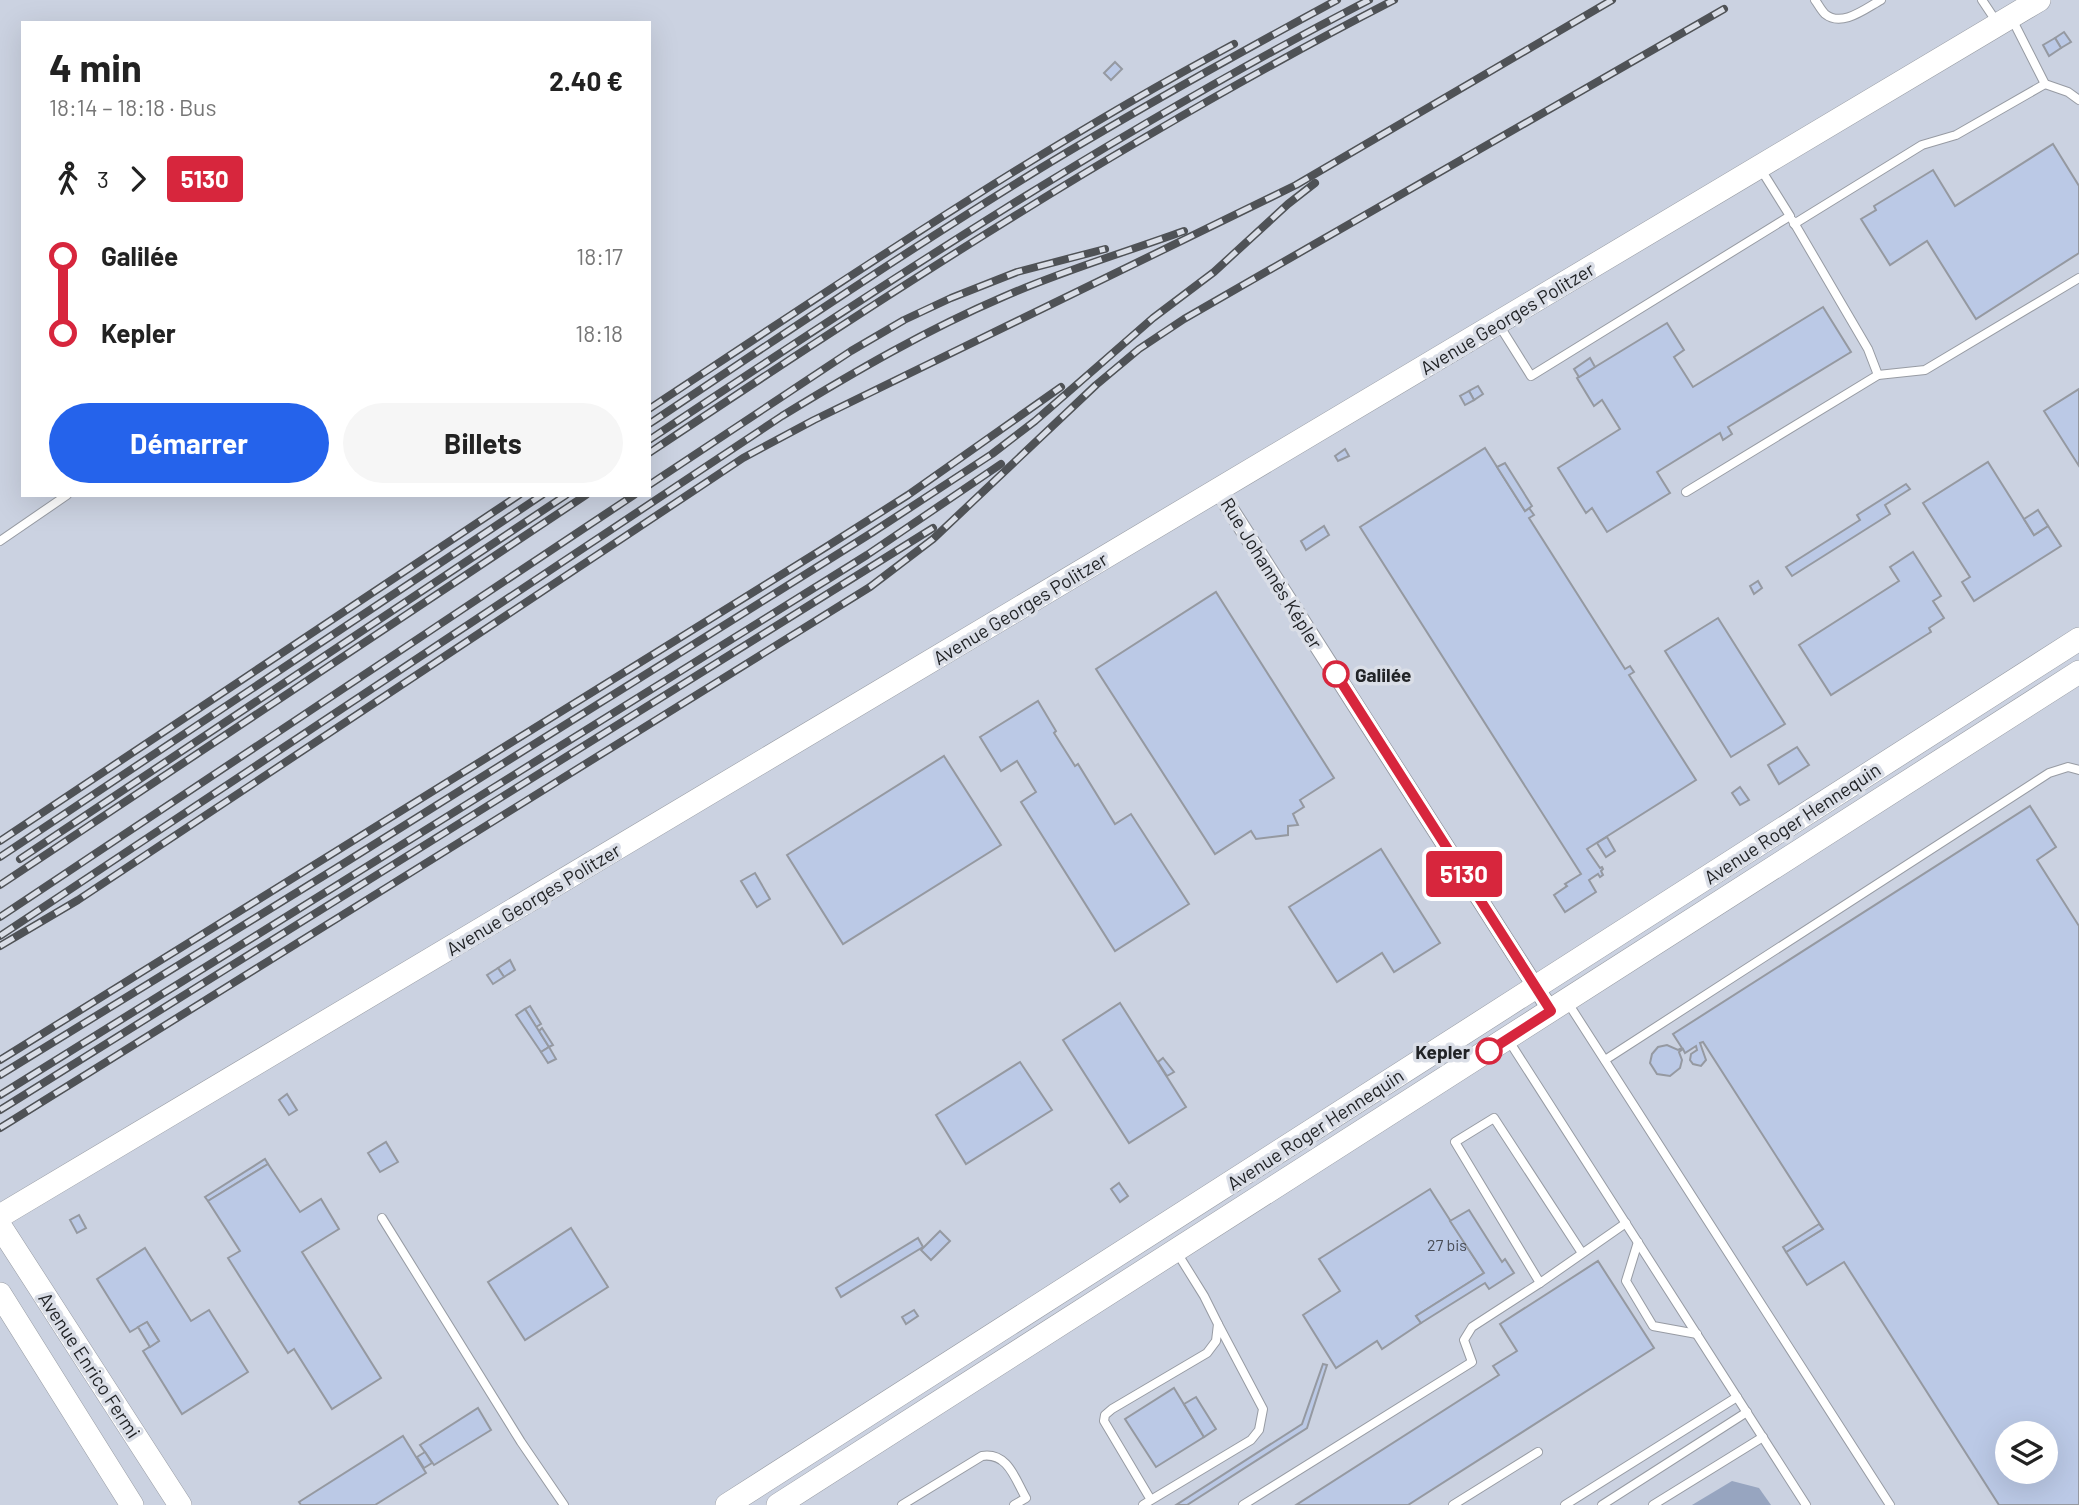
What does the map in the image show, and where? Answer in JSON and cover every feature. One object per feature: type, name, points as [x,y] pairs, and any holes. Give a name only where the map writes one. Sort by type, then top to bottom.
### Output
[{"type":"street","name":"Avenue Georges Politzer","points":[[0,1216],[2039,0]]},
{"type":"street","name":"Rue Johannès Képler","points":[[1218,490],[1536,986],[1559,1006]]},
{"type":"street","name":"Avenue Roger Hennequin","points":[[727,1505],[2079,639]]},
{"type":"street","name":"Avenue Roger Hennequin","points":[[778,1505],[2079,672]]},
{"type":"street","name":"Avenue Enrico Fermi","points":[[0,1226],[180,1505]]},
{"type":"street","name":"Avenue Enrico Fermi","points":[[0,1294],[132,1505]]},
{"type":"lane","points":[[1815,0],[1826,14],[1837,19],[1846,19],[1881,0]]},
{"type":"lane","points":[[1982,0],[2027,45],[2045,85]]},
{"type":"lane","points":[[1498,323],[1531,376],[1922,145],[1956,135],[2045,85],[2068,92],[2079,100]]},
{"type":"lane","points":[[1759,167],[1868,349],[1878,375]]},
{"type":"lane","points":[[1686,492],[1878,375],[1925,370],[2079,278]]},
{"type":"lane","points":[[0,541],[64,497]]},
{"type":"lane","points":[[1605,1060],[2049,773],[2068,767],[2079,770]]},
{"type":"lane","points":[[1559,1006],[1605,1060],[1891,1505]]},
{"type":"lane","points":[[1507,1039],[1806,1505]]},
{"type":"lane","points":[[1540,1283],[1455,1142],[1494,1118],[1582,1253]]},
{"type":"lane","points":[[382,1218],[521,1442],[564,1505]]},
{"type":"lane","points":[[1243,1505],[1472,1362],[1464,1340],[1472,1327],[1626,1223]]},
{"type":"lane","points":[[1638,1242],[1626,1281],[1653,1326],[1698,1334]]},
{"type":"lane","points":[[1176,1250],[1204,1296],[1219,1324],[1263,1409],[1259,1430],[1251,1440],[1147,1503],[1104,1421],[1105,1415],[1207,1353],[1216,1341],[1219,1324]]},
{"type":"lane","points":[[1565,1505],[1737,1397]]},
{"type":"lane","points":[[1602,1505],[1747,1412]]},
{"type":"lane","points":[[1653,1505],[1763,1437]]},
{"type":"lane","points":[[1453,1505],[1538,1452]]},
{"type":"lane","points":[[902,1505],[982,1455],[992,1454],[1003,1459],[1026,1498],[1014,1505]]},
{"type":"shaded area","points":[[0,0],[2079,0],[2079,1505],[0,1505]]},
{"type":"water","points":[[1732,1481],[1759,1488],[1771,1505],[1692,1505]]},
{"type":"building","points":[[2064,32],[2071,42],[2061,48],[2055,38]]},
{"type":"building","points":[[2055,38],[2061,48],[2049,56],[2043,45]]},
{"type":"building","points":[[1115,62],[1122,69],[1111,80],[1104,73]]},
{"type":"building","points":[[2053,144],[2079,186],[2079,253],[1976,319],[1927,241],[1890,265],[1861,219],[1876,210],[1874,206],[1933,170],[1955,206]]},
{"type":"building","points":[[1823,307],[1851,352],[1728,427],[1732,434],[1723,440],[1720,433],[1657,472],[1670,493],[1607,532],[1592,508],[1586,513],[1558,468],[1620,429],[1602,400],[1594,406],[1577,378],[1667,323],[1684,350],[1674,357],[1693,387]]},
{"type":"building","points":[[1590,358],[1595,367],[1579,377],[1574,369]]},
{"type":"building","points":[[1478,386],[1483,394],[1474,400],[1469,391]]},
{"type":"building","points":[[2079,389],[2079,466],[2044,411]]},
{"type":"building","points":[[1469,391],[1474,400],[1465,405],[1460,396]]},
{"type":"building","points":[[1485,448],[1525,511],[1529,508],[1534,515],[1529,518],[1625,669],[1630,666],[1634,672],[1629,675],[1696,780],[1587,849],[1600,868],[1602,867],[1603,875],[1600,877],[1598,874],[1589,880],[1596,892],[1565,912],[1554,895],[1581,874],[1360,527]]},
{"type":"building","points":[[1345,449],[1349,456],[1338,461],[1335,456]]},
{"type":"building","points":[[1988,462],[2034,535],[2048,526],[2061,546],[1974,601],[1962,582],[1970,577],[1923,503]]},
{"type":"building","points":[[1505,463],[1532,506],[1525,511],[1497,467]]},
{"type":"building","points":[[1906,484],[1910,489],[1885,505],[1890,514],[1792,576],[1786,567],[1860,520],[1857,515]]},
{"type":"building","points":[[2038,510],[2048,526],[2034,535],[2024,519]]},
{"type":"building","points":[[1324,526],[1329,535],[1306,550],[1301,541]]},
{"type":"building","points":[[1913,552],[1941,596],[1933,601],[1944,618],[1929,628],[1931,632],[1831,695],[1799,645],[1899,581],[1890,567]]},
{"type":"building","points":[[1758,581],[1762,588],[1754,594],[1750,586]]},
{"type":"building","points":[[1216,592],[1334,778],[1300,800],[1304,807],[1293,814],[1298,825],[1288,826],[1288,835],[1256,839],[1251,831],[1215,854],[1096,669]]},
{"type":"building","points":[[1718,618],[1785,724],[1731,757],[1665,651]]},
{"type":"building","points":[[1038,701],[1056,731],[1054,733],[1075,766],[1078,764],[1115,824],[1131,814],[1189,904],[1115,951],[1021,802],[1036,792],[1017,761],[1001,771],[980,737]]},
{"type":"building","points":[[1797,747],[1809,765],[1779,784],[1768,765]]},
{"type":"building","points":[[944,756],[1001,845],[843,944],[787,855]]},
{"type":"building","points":[[1740,787],[1749,800],[1740,805],[1732,793]]},
{"type":"building","points":[[2030,806],[2056,847],[2037,860],[2079,926],[2079,1505],[1999,1505],[1844,1262],[1807,1285],[1786,1252],[1823,1229],[1703,1042],[1700,1043],[1706,1060],[1701,1066],[1690,1060],[1691,1054],[1697,1050],[1696,1046],[1685,1053],[1683,1049],[1679,1052],[1682,1060],[1680,1068],[1670,1076],[1657,1074],[1650,1063],[1652,1054],[1658,1047],[1667,1045],[1678,1050],[1682,1048],[1673,1034]]},
{"type":"building","points":[[1607,837],[1615,851],[1606,857],[1597,843]]},
{"type":"building","points":[[1381,849],[1440,943],[1394,972],[1382,953],[1337,982],[1289,907]]},
{"type":"building","points":[[755,873],[770,899],[757,907],[741,881]]},
{"type":"building","points":[[510,960],[515,970],[504,977],[498,968]]},
{"type":"building","points":[[498,968],[504,977],[493,984],[487,975]]},
{"type":"building","points":[[1120,1003],[1186,1107],[1129,1143],[1063,1040]]},
{"type":"building","points":[[530,1006],[541,1024],[536,1027],[525,1009]]},
{"type":"building","points":[[525,1009],[549,1047],[541,1052],[516,1015]]},
{"type":"building","points":[[542,1028],[553,1045],[549,1047],[539,1031]]},
{"type":"building","points":[[549,1047],[556,1059],[548,1063],[541,1052]]},
{"type":"building","points":[[1163,1058],[1174,1072],[1167,1076],[1158,1062]]},
{"type":"building","points":[[1020,1062],[1052,1110],[966,1164],[936,1115]]},
{"type":"building","points":[[287,1094],[297,1110],[289,1115],[279,1100]]},
{"type":"building","points":[[386,1142],[398,1162],[380,1172],[368,1153]]},
{"type":"building","points":[[265,1159],[268,1164],[208,1201],[205,1197]]},
{"type":"building","points":[[268,1164],[300,1212],[321,1199],[339,1229],[302,1252],[381,1378],[332,1409],[294,1349],[288,1353],[228,1258],[240,1251],[208,1201]]},
{"type":"building","points":[[1119,1183],[1128,1196],[1120,1202],[1111,1189]]},
{"type":"building","points":[[1430,1189],[1484,1273],[1416,1316],[1421,1323],[1382,1349],[1377,1341],[1336,1368],[1303,1315],[1340,1291],[1319,1259]]},
{"type":"building","points":[[1469,1210],[1502,1262],[1505,1259],[1514,1273],[1489,1289],[1485,1283],[1421,1323],[1416,1316],[1484,1273],[1450,1221]]},
{"type":"building","points":[[79,1215],[86,1228],[77,1233],[70,1220]]},
{"type":"building","points":[[1819,1224],[1823,1229],[1786,1252],[1783,1247]]},
{"type":"building","points":[[571,1228],[608,1287],[525,1340],[488,1282]]},
{"type":"building","points":[[940,1231],[950,1241],[931,1260],[921,1250]]},
{"type":"building","points":[[918,1238],[923,1247],[841,1297],[836,1288]]},
{"type":"building","points":[[145,1248],[191,1321],[209,1310],[248,1372],[182,1414],[143,1351],[159,1341],[147,1322],[130,1332],[97,1279]]},
{"type":"building","points":[[1598,1261],[1654,1348],[1408,1505],[1296,1505],[1499,1375],[1493,1366],[1517,1351],[1500,1324]]},
{"type":"building","points":[[914,1310],[918,1316],[906,1324],[902,1317]]},
{"type":"building","points":[[147,1322],[159,1341],[150,1347],[138,1327]]},
{"type":"building","points":[[1323,1364],[1327,1365],[1307,1428],[1187,1505],[1176,1505],[1302,1424]]},
{"type":"building","points":[[1174,1388],[1204,1437],[1156,1467],[1125,1419]]},
{"type":"building","points":[[1196,1397],[1216,1429],[1204,1437],[1184,1404]]},
{"type":"building","points":[[478,1408],[491,1430],[434,1465],[420,1445]]},
{"type":"building","points":[[403,1436],[426,1473],[375,1505],[301,1505],[299,1502]]},
{"type":"building","points":[[425,1452],[432,1463],[424,1468],[417,1457]]},
{"type":"railway","points":[[651,423],[893,262],[1041,168],[1114,124],[1337,0]]},
{"type":"railway","points":[[651,439],[914,266],[1093,155],[1184,101],[1369,0]]},
{"type":"railway","points":[[651,452],[923,274],[1108,159],[1202,104],[1394,0]]},
{"type":"railway","points":[[0,946],[78,900],[743,458],[814,420],[1296,185],[1612,0]]},
{"type":"railway","points":[[0,1128],[870,587],[933,539],[1096,385],[1139,349],[1184,319],[1724,9]]},
{"type":"railway","points":[[651,408],[1010,174],[1234,44]]},
{"type":"railway","points":[[0,1075],[338,867],[873,532],[992,454],[1035,421],[1153,318],[1214,272],[1315,183]]},
{"type":"railway","points":[[0,936],[782,416],[836,383],[918,338],[1003,297],[1070,270],[1184,231]]},
{"type":"railway","points":[[651,484],[851,351],[904,320],[1017,272],[1105,249]]},
{"type":"railway","points":[[0,1060],[908,495],[1061,387]]},
{"type":"railway","points":[[0,1095],[867,555],[1001,464]]},
{"type":"railway","points":[[0,841],[516,497]]},
{"type":"railway","points":[[0,857],[539,497]]},
{"type":"railway","points":[[20,859],[563,497]]},
{"type":"railway","points":[[0,885],[583,497]]},
{"type":"railway","points":[[0,917],[631,497]]},
{"type":"railway","points":[[0,1110],[933,528]]},
{"type":"bus line","name":"5130","points":[[1336,674],[1551,1011],[1489,1051]]},
{"type":"place","name":"Galilée","points":[[1336,674]]},
{"type":"place","name":"Kepler","points":[[1489,1051]]}]
